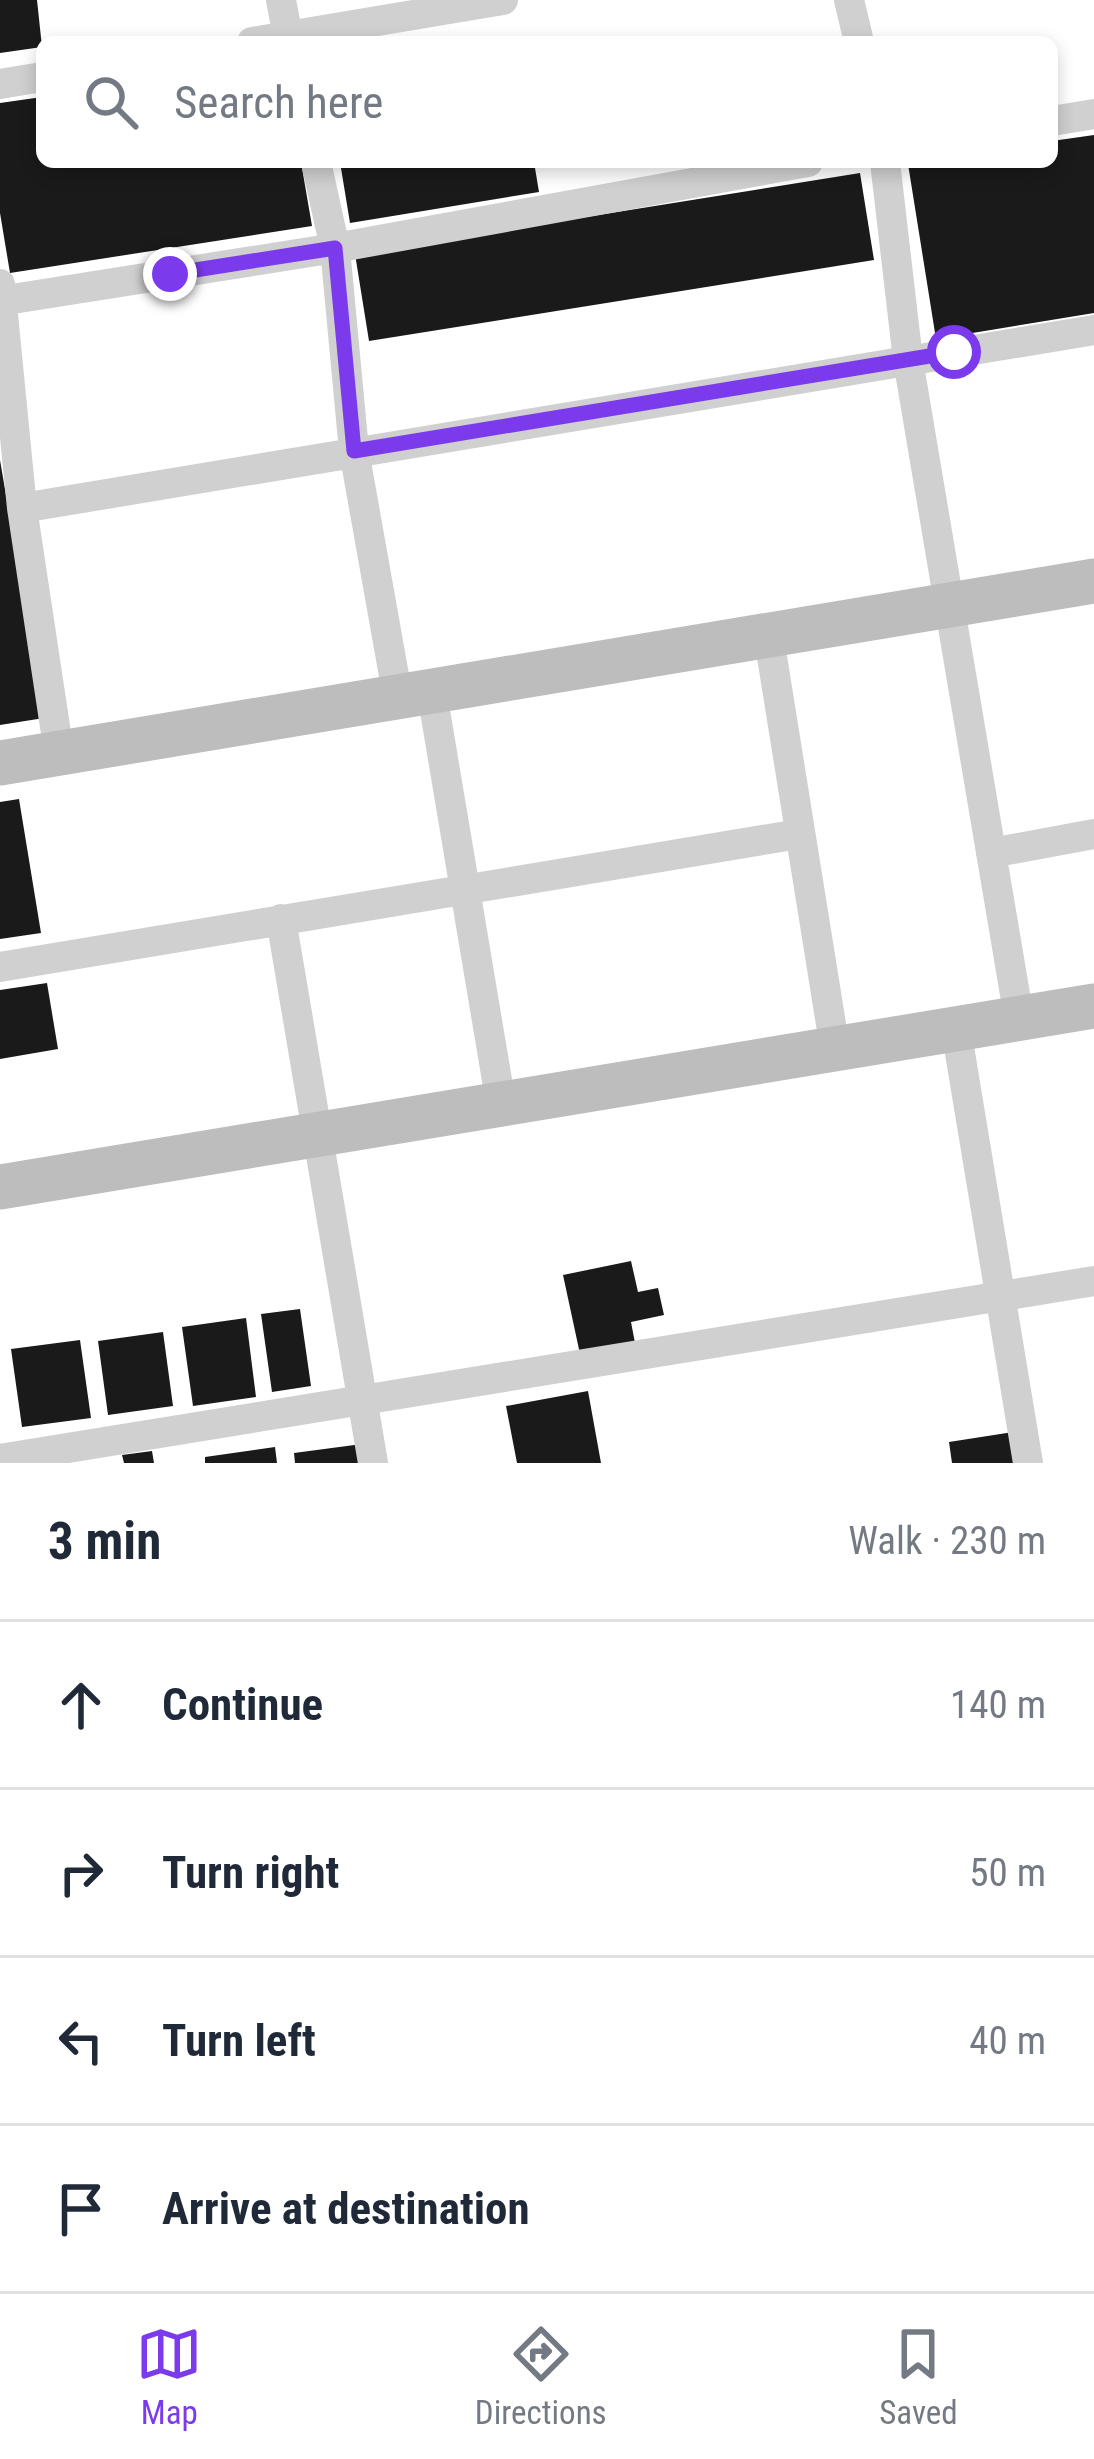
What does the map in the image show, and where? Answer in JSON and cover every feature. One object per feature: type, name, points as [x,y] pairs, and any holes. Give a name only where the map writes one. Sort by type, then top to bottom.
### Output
[{"type":"street","points":[[281,0],[287,36]]},
{"type":"street","points":[[305,36],[503,0]]},
{"type":"street","points":[[849,0],[858,36]]},
{"type":"street","points":[[0,84],[36,78]]},
{"type":"street","points":[[1058,120],[1094,114]]},
{"type":"street","points":[[317,168],[335,248],[354,451],[465,890],[501,1104]]},
{"type":"street","points":[[59,753],[22,508],[1,295],[335,248],[775,168]]},
{"type":"street","points":[[886,168],[908,360],[1019,1018]]},
{"type":"street","points":[[22,508],[1094,330]]},
{"type":"street","points":[[0,764],[1094,581]]},
{"type":"street","points":[[768,632],[835,1048]]},
{"type":"street","points":[[0,967],[799,834]]},
{"type":"street","points":[[991,853],[1094,834]]},
{"type":"street","points":[[281,919],[373,1463]]},
{"type":"street","points":[[0,1187],[1094,1006]]},
{"type":"street","points":[[956,1029],[1028,1463]]},
{"type":"street","points":[[0,1459],[1094,1281]]},
{"type":"building","points":[[0,0],[37,0],[41,36],[36,36],[36,48],[0,53]]},
{"type":"building","points":[[36,98],[36,168],[302,168],[312,226],[10,273],[0,213],[0,103]]},
{"type":"building","points":[[1094,135],[1094,313],[936,339],[909,168],[1058,168],[1058,140]]},
{"type":"building","points":[[341,168],[535,168],[539,192],[350,223]]},
{"type":"building","points":[[860,173],[874,260],[369,341],[355,254]]},
{"type":"building","points":[[0,460],[44,718],[0,725]]},
{"type":"building","points":[[19,799],[41,933],[0,939],[0,802]]},
{"type":"building","points":[[47,983],[58,1049],[0,1059],[0,990]]},
{"type":"building","points":[[631,1261],[638,1292],[658,1288],[664,1315],[631,1322],[635,1343],[580,1354],[563,1275]]},
{"type":"building","points":[[300,1309],[311,1386],[272,1392],[261,1314]]},
{"type":"building","points":[[246,1318],[256,1397],[193,1406],[182,1327]]},
{"type":"building","points":[[163,1332],[173,1406],[108,1415],[98,1341]]},
{"type":"building","points":[[80,1340],[91,1418],[22,1427],[11,1349]]},
{"type":"building","points":[[588,1391],[601,1463],[517,1463],[506,1406]]},
{"type":"building","points":[[1020,1431],[1025,1463],[952,1463],[949,1442]]},
{"type":"building","points":[[362,1444],[364,1463],[295,1463],[294,1453]]},
{"type":"building","points":[[275,1447],[277,1463],[205,1463],[205,1457]]},
{"type":"building","points":[[152,1451],[154,1463],[124,1463],[122,1455]]},
{"type":"route","points":[[170,274],[335,248],[354,451],[954,352]]}]
